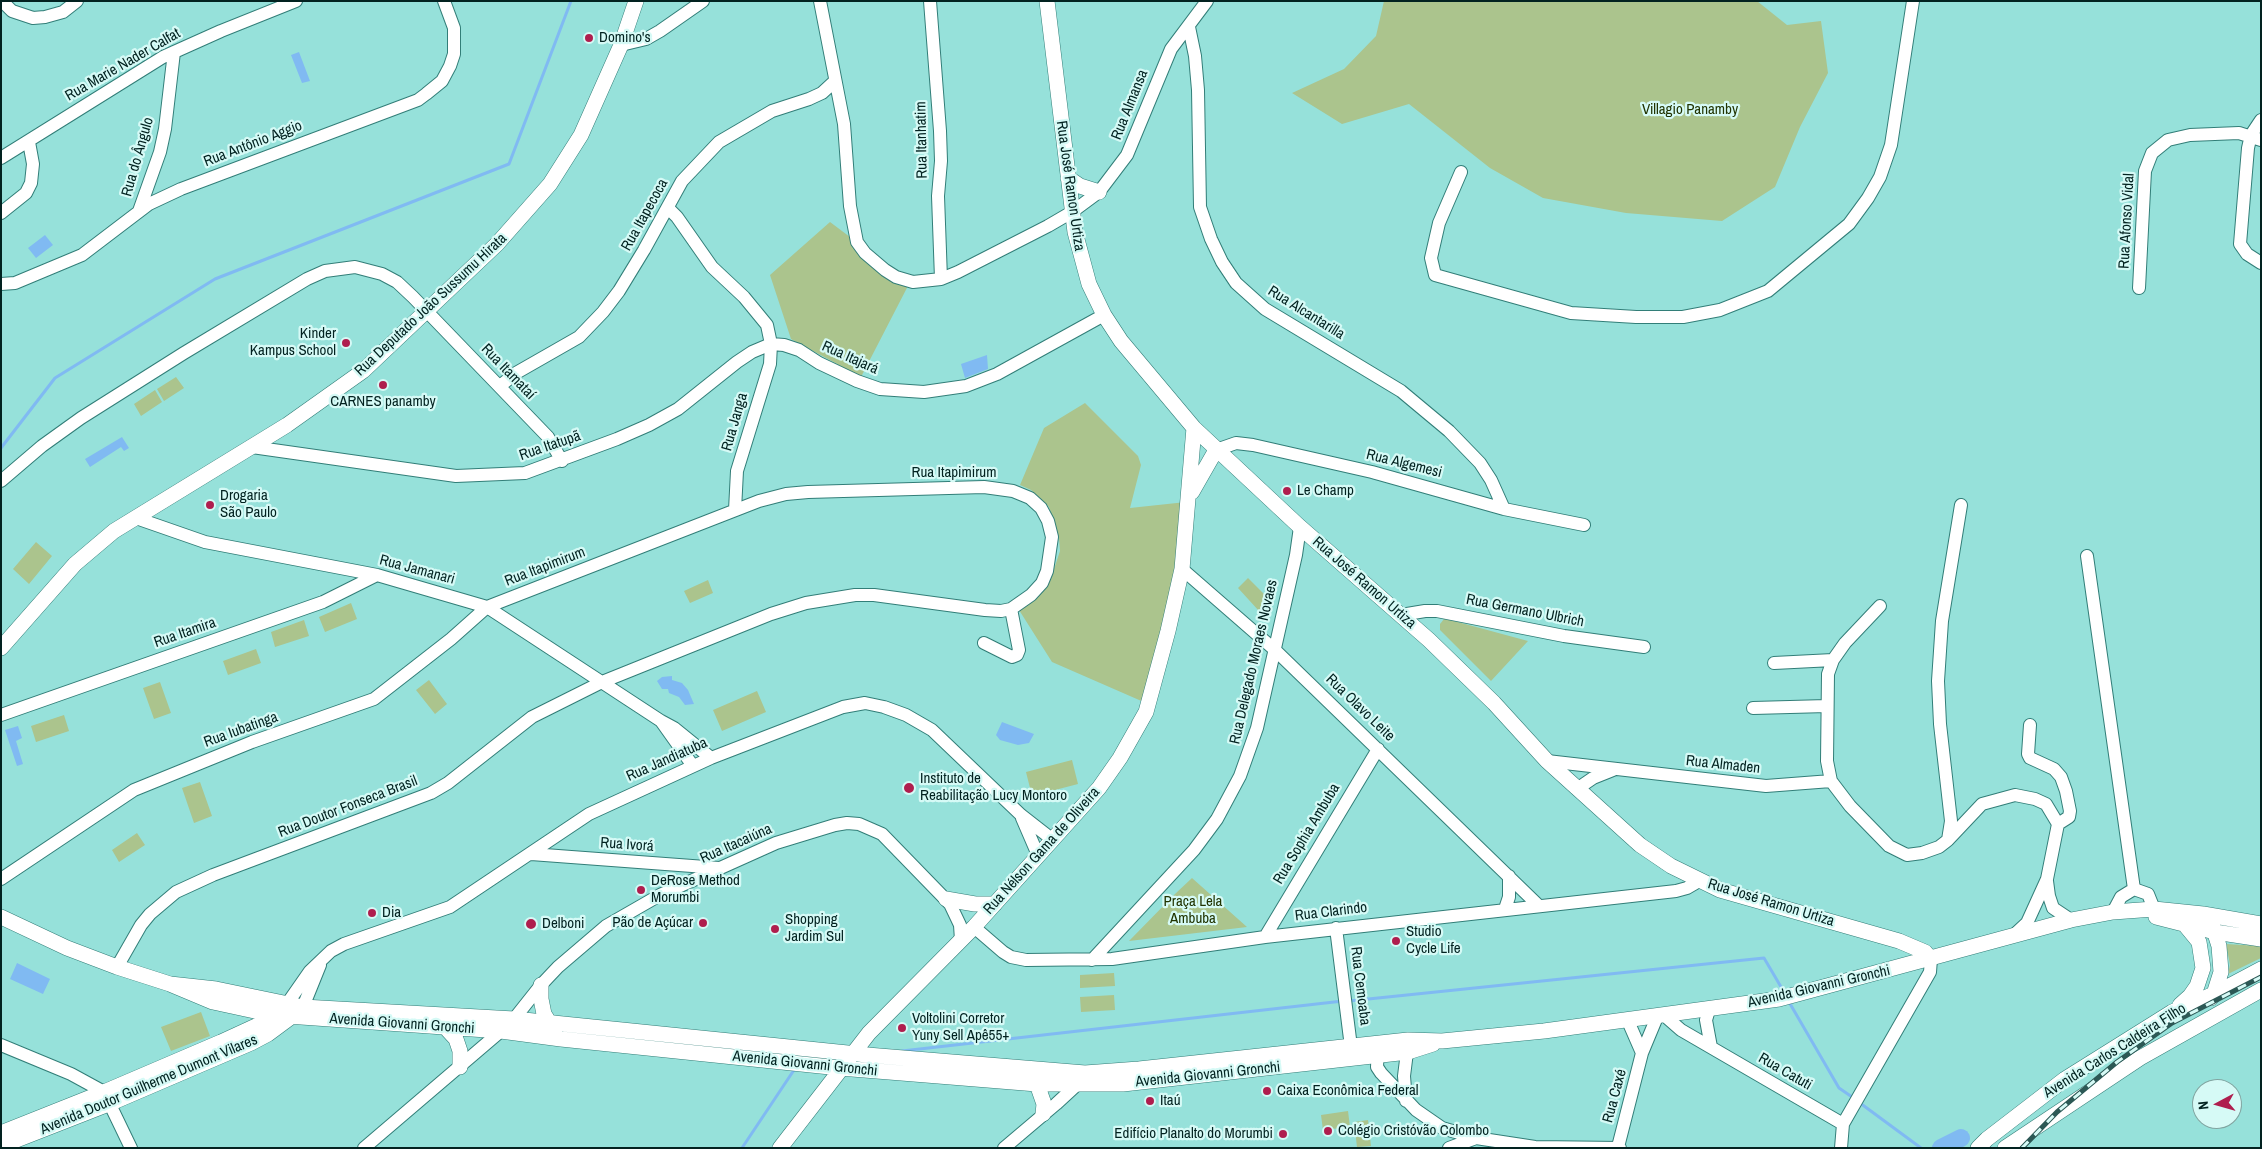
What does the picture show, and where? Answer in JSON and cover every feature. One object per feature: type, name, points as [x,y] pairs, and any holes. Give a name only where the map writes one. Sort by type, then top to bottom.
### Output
[{"type":"main road","name":"Rua Deputado João Sussumu Hirata","points":[[1,648],[75,564],[114,531],[252,447],[364,371],[497,244],[550,184],[589,119],[622,45],[636,1]]},
{"type":"main road","name":"Rua José Ramon Urtiza","points":[[1047,1],[1072,212],[1079,252],[1089,284],[1104,315],[1145,372],[1194,428],[1300,527],[1401,615],[1494,703],[1546,761],[1640,845],[1671,866],[1699,881],[1747,898],[1899,941],[1925,952],[1930,960]]},
{"type":"main road","points":[[1068,178],[1080,186],[1099,192]]},
{"type":"main road","name":"Rua Nélson Gama de Oliveira","points":[[780,1148],[852,1053],[995,904],[1099,788],[1120,758],[1146,712],[1156,682],[1182,569],[1190,496],[1194,428]]},
{"type":"main road","name":"Rua Nélson Gama de Oliveira","points":[[1190,496],[1216,450]]},
{"type":"main road","points":[[946,899],[975,904],[995,904]]},
{"type":"main road","name":"Avenida Giovanni Gronchi","points":[[1,917],[67,948],[116,967],[170,984],[213,1002],[273,1015],[294,1009],[514,1019],[549,1024],[810,1048],[1123,1084],[1159,1082],[1380,1049],[1661,1017],[1779,999],[1930,960],[2071,920],[2113,912],[2154,909],[2203,914],[2261,924]]},
{"type":"main road","name":"Avenida Giovanni Gronchi","points":[[2130,911],[2215,932],[2261,939]]},
{"type":"main road","points":[[2185,1032],[2214,994],[2221,972],[2219,946],[2215,932],[2210,920],[2203,914]]},
{"type":"main road","points":[[2172,1012],[2190,996],[2197,986],[2203,968],[2199,942],[2185,925]]},
{"type":"main road","name":"Avenida Carlos Caldeira Filho","points":[[1978,1148],[1986,1139],[2065,1080],[2172,1012],[2214,994],[2261,969]]},
{"type":"main road","name":"Avenida Giovanni Gronchi","points":[[170,984],[216,989],[294,1009],[445,1027],[501,1031],[840,1068],[1037,1084],[1139,1069],[1351,1047],[1380,1049]]},
{"type":"main road","points":[[540,985],[541,999],[549,1024],[561,1039]]},
{"type":"main road","name":"Avenida Carlos Caldeira Filho","points":[[2004,1148],[2132,1063],[2261,990]]},
{"type":"main road","name":"Avenida Doutor Guilherme Dumont Vilares","points":[[1,1133],[108,1097],[251,1043],[268,1034],[294,1009]]},
{"type":"main road","name":"Avenida Doutor Guilherme Dumont Vilares","points":[[1,1146],[258,1025],[273,1015]]},
{"type":"main road","points":[[445,1027],[456,1039],[460,1051],[460,1067]]},
{"type":"main road","points":[[810,1048],[816,1065],[819,1084],[815,1104]]},
{"type":"main road","points":[[1037,1084],[1044,1104],[1043,1114]]},
{"type":"street","points":[[2,1],[12,10],[33,18],[45,18],[63,12],[77,1]]},
{"type":"street","name":"Rua Marie Nader Calfat","points":[[1,158],[174,52],[296,1]]},
{"type":"street","name":"Rua Antônio Aggio","points":[[4,285],[55,267],[82,255],[139,211],[181,188],[418,100],[442,81],[454,54],[454,28],[444,1]]},
{"type":"street","points":[[622,45],[646,39],[703,1]]},
{"type":"street","name":"Rua Almansa","points":[[820,1],[844,124],[850,206],[857,242],[877,264],[896,277],[913,282],[941,279],[977,263],[1072,212],[1099,192],[1127,155],[1171,49],[1207,1]]},
{"type":"street","name":"Rua Itanhatim","points":[[930,1],[940,131],[941,161],[938,196],[941,279]]},
{"type":"street","points":[[1461,172],[1439,223],[1431,258],[1435,275],[1571,313],[1636,317],[1683,317],[1720,310],[1768,291],[1849,224],[1868,198],[1880,177],[1891,145],[1912,1]]},
{"type":"street","name":"Rua Alcantarilla","points":[[1189,27],[1195,56],[1198,90],[1200,207],[1211,239],[1222,262],[1236,282],[1264,309],[1386,382],[1404,394],[1449,431],[1480,463],[1504,510]]},
{"type":"street","name":"Rua do Ângulo","points":[[139,211],[160,152],[165,128],[174,52]]},
{"type":"street","name":"Rua Itapecoca","points":[[500,386],[516,373],[567,344],[589,327],[619,291],[682,181],[720,142],[772,111],[822,93],[836,81]]},
{"type":"street","points":[[2261,120],[2256,138],[2240,244],[2247,254],[2261,263]]},
{"type":"street","name":"Rua Afonso Vidal","points":[[2139,288],[2145,171],[2152,153],[2168,140],[2190,135],[2239,133],[2256,138]]},
{"type":"street","points":[[1,213],[26,193],[31,183],[33,164],[29,142]]},
{"type":"street","points":[[668,208],[677,217],[712,267],[744,297],[763,320],[767,326],[771,344]]},
{"type":"street","points":[[1,481],[42,446],[123,390],[307,279],[325,271],[355,267],[382,274],[397,282],[426,310]]},
{"type":"street","name":"Rua Itamataí","points":[[426,310],[548,437],[562,460]]},
{"type":"street","name":"Rua Itajará","points":[[771,344],[784,345],[799,350],[826,367],[880,389],[924,392],[966,386],[997,374],[1104,315]]},
{"type":"street","name":"Rua Itatupã","points":[[252,447],[456,476],[525,474],[617,439],[678,409],[737,362],[752,352],[771,344]]},
{"type":"street","name":"Rua Janga","points":[[735,510],[737,471],[770,364],[771,344]]},
{"type":"street","name":"Rua Algemesi","points":[[1216,450],[1236,443],[1253,445],[1440,489],[1504,510],[1584,525]]},
{"type":"street","name":"Rua Itapimirum","points":[[487,607],[735,510],[786,494],[984,487],[1014,491],[1030,498],[1041,508],[1051,531],[1052,547],[1047,572],[1042,583],[1031,595],[1011,609]]},
{"type":"street","points":[[1948,840],[1950,821],[1940,724],[1938,681],[1942,621],[1961,505]]},
{"type":"street","name":"Rua Jamanari","points":[[136,518],[204,542],[377,575],[487,607],[661,722],[674,728],[712,758]]},
{"type":"street","name":"Rua Delegado Moraes Novaes","points":[[1092,960],[1194,850],[1217,819],[1240,776],[1253,745],[1276,650],[1278,631],[1296,554],[1300,527]]},
{"type":"street","points":[[2088,556],[2134,889]]},
{"type":"street","name":"Rua Olavo Leite","points":[[1182,569],[1276,650],[1538,905]]},
{"type":"street","name":"Rua Itamira","points":[[1,715],[323,602],[377,575]]},
{"type":"street","points":[[602,682],[785,609],[830,598],[874,595],[985,610],[1001,611],[1011,609],[1018,641],[1019,650],[1017,654],[1012,657],[984,643]]},
{"type":"street","points":[[1880,606],[1845,643],[1833,660],[1828,674],[1826,706],[1827,761],[1831,782],[1850,806],[1889,846],[1907,855],[1930,851],[1948,840],[1982,804],[2015,795],[2035,799],[2046,804],[2058,824],[2047,879],[2027,922],[2013,936]]},
{"type":"street","name":"Rua Iubatinga","points":[[1,879],[134,790],[252,742],[374,699],[451,639],[487,607]]},
{"type":"street","name":"Rua Germano Ulbrich","points":[[1401,615],[1437,611],[1564,636],[1644,647]]},
{"type":"street","points":[[1774,663],[1833,660]]},
{"type":"street","name":"Rua Doutor Fonseca Brasil","points":[[116,967],[141,925],[150,914],[176,892],[213,875],[431,793],[448,784],[532,717],[602,682]]},
{"type":"street","name":"Rua Jandiatuba","points":[[294,1009],[322,960],[331,951],[344,944],[450,908],[589,814],[693,766],[843,707],[864,703],[906,715],[932,730],[1021,815],[1053,840]]},
{"type":"street","points":[[1753,708],[1826,706]]},
{"type":"street","name":"Rua Jamanari","points":[[661,722],[693,766]]},
{"type":"street","points":[[2030,725],[2028,754],[2030,758],[2054,769],[2061,777],[2066,791],[2070,811],[2069,817],[2058,824]]},
{"type":"street","name":"Rua Sophia Ambuba","points":[[1265,936],[1378,749]]},
{"type":"street","name":"Rua Almaden","points":[[1546,761],[1766,786],[1831,782]]},
{"type":"street","name":"Rua Almaden","points":[[1576,789],[1593,778],[1613,770]]},
{"type":"street","name":"Rua Jandiatuba","points":[[1021,815],[1038,855]]},
{"type":"street","name":"Rua Itacaiúna","points":[[364,1148],[501,1031],[514,1019],[540,985],[606,926],[660,895],[776,843],[835,825],[859,824],[882,834],[946,899],[957,918],[961,940]]},
{"type":"street","name":"Rua Ivorá","points":[[530,854],[722,868]]},
{"type":"street","points":[[1505,909],[1509,897],[1509,876]]},
{"type":"street","points":[[2047,879],[2049,896],[2054,908],[2071,920]]},
{"type":"street","name":"Rua Clarindo","points":[[974,927],[1002,952],[1011,957],[1045,961],[1112,959],[1265,936],[1676,891],[1687,888],[1699,881]]},
{"type":"street","points":[[2134,889],[2148,894],[2154,909]]},
{"type":"street","points":[[2113,912],[2121,897],[2134,889]]},
{"type":"street","name":"Rua Cemoaba","points":[[1336,928],[1351,1047]]},
{"type":"street","points":[[1841,1148],[1843,1124],[1930,972],[1930,960]]},
{"type":"street","points":[[1709,1010],[1706,1020],[1711,1048]]},
{"type":"street","name":"Rua Catuti","points":[[1661,1017],[1843,1124]]},
{"type":"street","name":"Rua Caxé","points":[[1619,1147],[1642,1053],[1661,1017]]},
{"type":"street","name":"Rua Caxé","points":[[1628,1021],[1642,1053]]},
{"type":"street","points":[[1,1045],[71,1074],[108,1097],[131,1148]]},
{"type":"street","points":[[1406,1101],[1404,1076],[1408,1046]]},
{"type":"street","points":[[1380,1049],[1377,1067],[1381,1073],[1406,1101],[1442,1128],[1494,1144],[1534,1147],[1619,1147]]},
{"type":"street","points":[[1004,1148],[1081,1078]]},
{"type":"street","points":[[1442,1128],[1453,1147],[1476,1138]]},
{"type":"green space","name":"Villagio Panamby","points":[[1384,1],[1757,1],[1787,25],[1821,21],[1828,73],[1800,127],[1775,187],[1722,221],[1626,213],[1543,198],[1490,168],[1409,104],[1342,124],[1292,93],[1344,69],[1376,36]]},
{"type":"green space","points":[[830,222],[910,282],[861,377],[791,339],[770,275]]},
{"type":"green space","points":[[176,377],[184,388],[164,401],[157,389]]},
{"type":"green space","points":[[155,390],[162,402],[141,416],[134,404]]},
{"type":"green space","points":[[1085,403],[1138,456],[1141,465],[1130,508],[1186,502],[1180,557],[1146,703],[1052,662],[1019,610],[1043,590],[1051,578],[1060,551],[1059,538],[1049,507],[1031,490],[1020,485],[1044,428]]},
{"type":"green space","points":[[36,542],[52,556],[29,584],[13,569]]},
{"type":"green space","points":[[1248,578],[1270,600],[1259,611],[1238,588]]},
{"type":"green space","points":[[708,580],[713,593],[690,603],[684,591]]},
{"type":"green space","points":[[351,603],[357,619],[325,632],[319,617]]},
{"type":"green space","points":[[1444,619],[1528,641],[1491,681],[1440,630],[1440,624]]},
{"type":"green space","points":[[304,620],[309,636],[275,647],[271,632]]},
{"type":"green space","points":[[256,649],[261,663],[228,675],[223,661]]},
{"type":"green space","points":[[429,680],[447,704],[435,714],[416,690]]},
{"type":"green space","points":[[160,682],[171,713],[154,719],[143,688]]},
{"type":"green space","points":[[757,691],[766,712],[722,731],[713,710]]},
{"type":"green space","points":[[64,715],[69,731],[36,742],[31,726]]},
{"type":"green space","points":[[1072,760],[1078,784],[1032,796],[1026,772]]},
{"type":"green space","points":[[200,782],[212,816],[194,823],[182,788]]},
{"type":"green space","points":[[137,833],[145,845],[119,862],[112,850]]},
{"type":"green space","name":"Praça Lela Ambuba","points":[[1192,878],[1247,927],[1129,941],[1175,894]]},
{"type":"green space","points":[[2226,944],[2260,946],[2261,958],[2228,974],[2230,965]]},
{"type":"green space","points":[[1114,973],[1115,986],[1080,988],[1080,975]]},
{"type":"green space","points":[[1114,995],[1115,1010],[1081,1012],[1080,997]]},
{"type":"green space","points":[[201,1012],[210,1036],[171,1051],[161,1027]]},
{"type":"green space","points":[[1348,1111],[1350,1127],[1323,1130],[1321,1115]]},
{"type":"green space","points":[[1368,1120],[1371,1146],[1357,1147],[1354,1122]]},
{"type":"water","points":[[299,52],[310,81],[302,83],[291,55]]},
{"type":"water","points":[[45,235],[53,245],[36,258],[28,248]]},
{"type":"water","points":[[987,355],[988,369],[965,378],[961,364]]},
{"type":"water","points":[[122,437],[129,448],[124,451],[121,447],[90,467],[85,459]]},
{"type":"water","points":[[672,676],[672,680],[682,683],[688,690],[694,704],[685,705],[679,697],[669,693],[668,689],[662,689],[657,681],[662,677]]},
{"type":"water","points":[[1002,722],[1034,734],[1029,743],[1018,745],[1000,740],[996,735]]},
{"type":"water","points":[[18,726],[22,738],[16,741],[23,764],[17,766],[5,730]]},
{"type":"water","points":[[17,963],[50,979],[43,994],[10,979]]},
{"type":"waterway","points":[[1,448],[55,378],[215,279],[509,164],[571,1]]},
{"type":"waterway","points":[[1349,1001],[1764,958],[1784,992]]},
{"type":"waterway","points":[[902,1051],[1343,1001]]},
{"type":"waterway","points":[[1789,1002],[1839,1088],[1855,1099]]},
{"type":"waterway","points":[[742,1148],[796,1067]]},
{"type":"waterway","points":[[1860,1103],[1921,1148]]},
{"type":"waterway","points":[[1941,1148],[1961,1138]]},
{"type":"railway","points":[[2022,1148],[2057,1112],[2117,1062],[2172,1023],[2261,977]]},
{"type":"place","name":"Domino's","points":[[589,38]]},
{"type":"place","name":"Kinder Kampus School","points":[[346,343]]},
{"type":"place","name":"CARNES panamby","points":[[383,385]]},
{"type":"place","name":"Le Champ","points":[[1287,491]]},
{"type":"place","name":"Drogaria São Paulo","points":[[210,505]]},
{"type":"place","name":"Instituto de Reabilitação Lucy Montoro","points":[[909,788]]},
{"type":"place","name":"DeRose Method Morumbi","points":[[641,890]]},
{"type":"place","name":"Dia","points":[[372,913]]},
{"type":"place","name":"Pão de Açúcar","points":[[703,923]]},
{"type":"place","name":"Delboni","points":[[531,924]]},
{"type":"place","name":"Shopping Jardim Sul","points":[[775,929]]},
{"type":"place","name":"Studio Cycle Life","points":[[1396,941]]},
{"type":"place","name":"Voltolini Corretor Yuny Sell Apê55+","points":[[902,1028]]},
{"type":"place","name":"Caixa Econômica Federal","points":[[1267,1091]]},
{"type":"place","name":"Itaú","points":[[1150,1101]]},
{"type":"place","name":"Colégio Cristóvão Colombo","points":[[1328,1131]]},
{"type":"place","name":"Edifício Planalto do Morumbi","points":[[1283,1134]]}]
